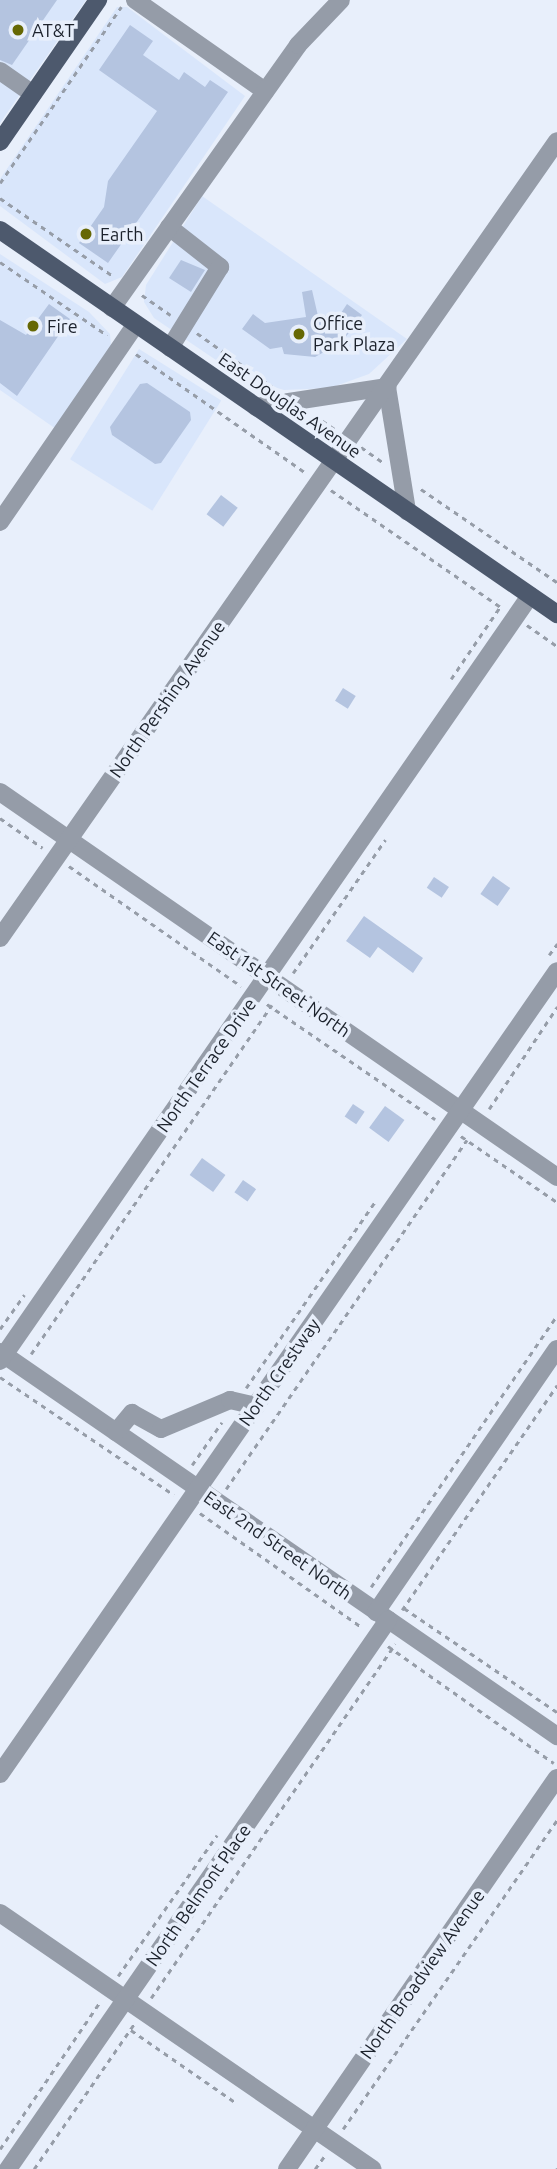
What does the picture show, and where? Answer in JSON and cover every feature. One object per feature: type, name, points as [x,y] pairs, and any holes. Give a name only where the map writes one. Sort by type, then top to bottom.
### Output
[{"type":"main road","points":[[0,142],[98,0]]},
{"type":"main road","name":"East Douglas Avenue","points":[[0,230],[557,614]]},
{"type":"street","points":[[135,0],[265,91]]},
{"type":"street","points":[[112,308],[298,45],[341,0]]},
{"type":"street","points":[[0,71],[33,94]]},
{"type":"street","name":"North Pershing Avenue","points":[[0,938],[557,141]]},
{"type":"street","points":[[169,227],[220,267],[170,348]]},
{"type":"street","points":[[0,522],[136,324]]},
{"type":"street","points":[[256,407],[387,387],[407,511]]},
{"type":"street","name":"North Terrace Drive","points":[[1,1356],[268,977],[530,596]]},
{"type":"street","name":"East 1st Street North","points":[[0,792],[557,1177]]},
{"type":"street","name":"North Crestway","points":[[0,1774],[557,971]]},
{"type":"street","name":"North Belmont Place","points":[[8,2169],[126,1999],[370,1633],[378,1613],[557,1349]]},
{"type":"street","name":"East 2nd Street North","points":[[1,1356],[22,1367],[557,1736]]},
{"type":"street","points":[[116,1432],[132,1413],[160,1429],[237,1400],[256,1406]]},
{"type":"street","name":"North Broadview Avenue","points":[[287,2169],[557,1778]]},
{"type":"street","points":[[0,1913],[373,2169]]},
{"type":"path","points":[[0,183],[126,0]]},
{"type":"path","points":[[0,262],[557,646]]},
{"type":"path","points":[[0,818],[557,1202]]},
{"type":"path","points":[[10,1384],[385,841]]},
{"type":"path","points":[[206,1517],[557,1007]]},
{"type":"path","points":[[172,1494],[376,1200]]},
{"type":"path","points":[[356,1639],[370,1633],[378,1613],[372,1586],[557,1315]]},
{"type":"path","points":[[0,1377],[188,1504],[557,1765]]},
{"type":"path","points":[[315,2169],[557,1820]]},
{"type":"path","points":[[0,2149],[218,1834]]},
{"type":"path","points":[[130,2029],[235,2102]]},
{"type":"shaded area","points":[[0,0],[86,0],[0,123]]},
{"type":"shaded area","points":[[117,7],[127,7],[245,96],[122,277],[105,284],[0,206],[0,179]]},
{"type":"shaded area","points":[[202,196],[407,339],[369,374],[330,388],[284,390],[241,377],[154,318],[144,302],[146,285]]},
{"type":"shaded area","points":[[0,254],[89,312],[110,334],[111,346],[56,429],[0,390]]},
{"type":"shaded area","points":[[139,349],[221,400],[152,511],[70,459]]},
{"type":"building","name":"AT&T","points":[[0,0],[57,0],[12,65],[0,60]]},
{"type":"building","points":[[130,25],[153,41],[143,55],[179,80],[184,72],[205,87],[210,80],[228,92],[108,263],[79,243],[104,207],[108,181],[157,111],[99,70]]},
{"type":"building","points":[[181,260],[205,270],[191,292],[169,278]]},
{"type":"building","name":"Office Park Plaza","points":[[312,290],[318,316],[341,313],[347,304],[362,315],[345,338],[332,339],[333,347],[315,357],[284,354],[282,347],[270,349],[242,329],[253,314],[265,323],[306,317],[302,292]]},
{"type":"building","points":[[49,304],[70,319],[17,396],[0,383],[0,320],[26,335]]},
{"type":"building","points":[[147,383],[190,412],[191,420],[161,463],[155,464],[112,435],[110,427],[140,384]]},
{"type":"building","points":[[221,495],[238,508],[223,527],[207,514]]},
{"type":"building","points":[[343,688],[356,696],[348,709],[335,701]]},
{"type":"building","points":[[493,876],[510,888],[498,906],[480,894]]},
{"type":"building","points":[[434,877],[449,887],[442,898],[427,888]]},
{"type":"building","points":[[364,916],[423,958],[413,973],[378,947],[370,958],[346,941]]},
{"type":"building","points":[[353,1104],[365,1112],[356,1124],[345,1116]]},
{"type":"building","points":[[385,1106],[404,1120],[389,1142],[369,1128]]},
{"type":"building","points":[[202,1158],[225,1175],[213,1192],[190,1175]]},
{"type":"building","points":[[243,1180],[256,1189],[248,1201],[234,1192]]},
{"type":"place","name":"AT&T","points":[[18,30]]},
{"type":"place","name":"Earth","points":[[86,234]]},
{"type":"place","name":"Fire","points":[[33,326]]},
{"type":"place","name":"Office Park Plaza","points":[[299,334]]}]
